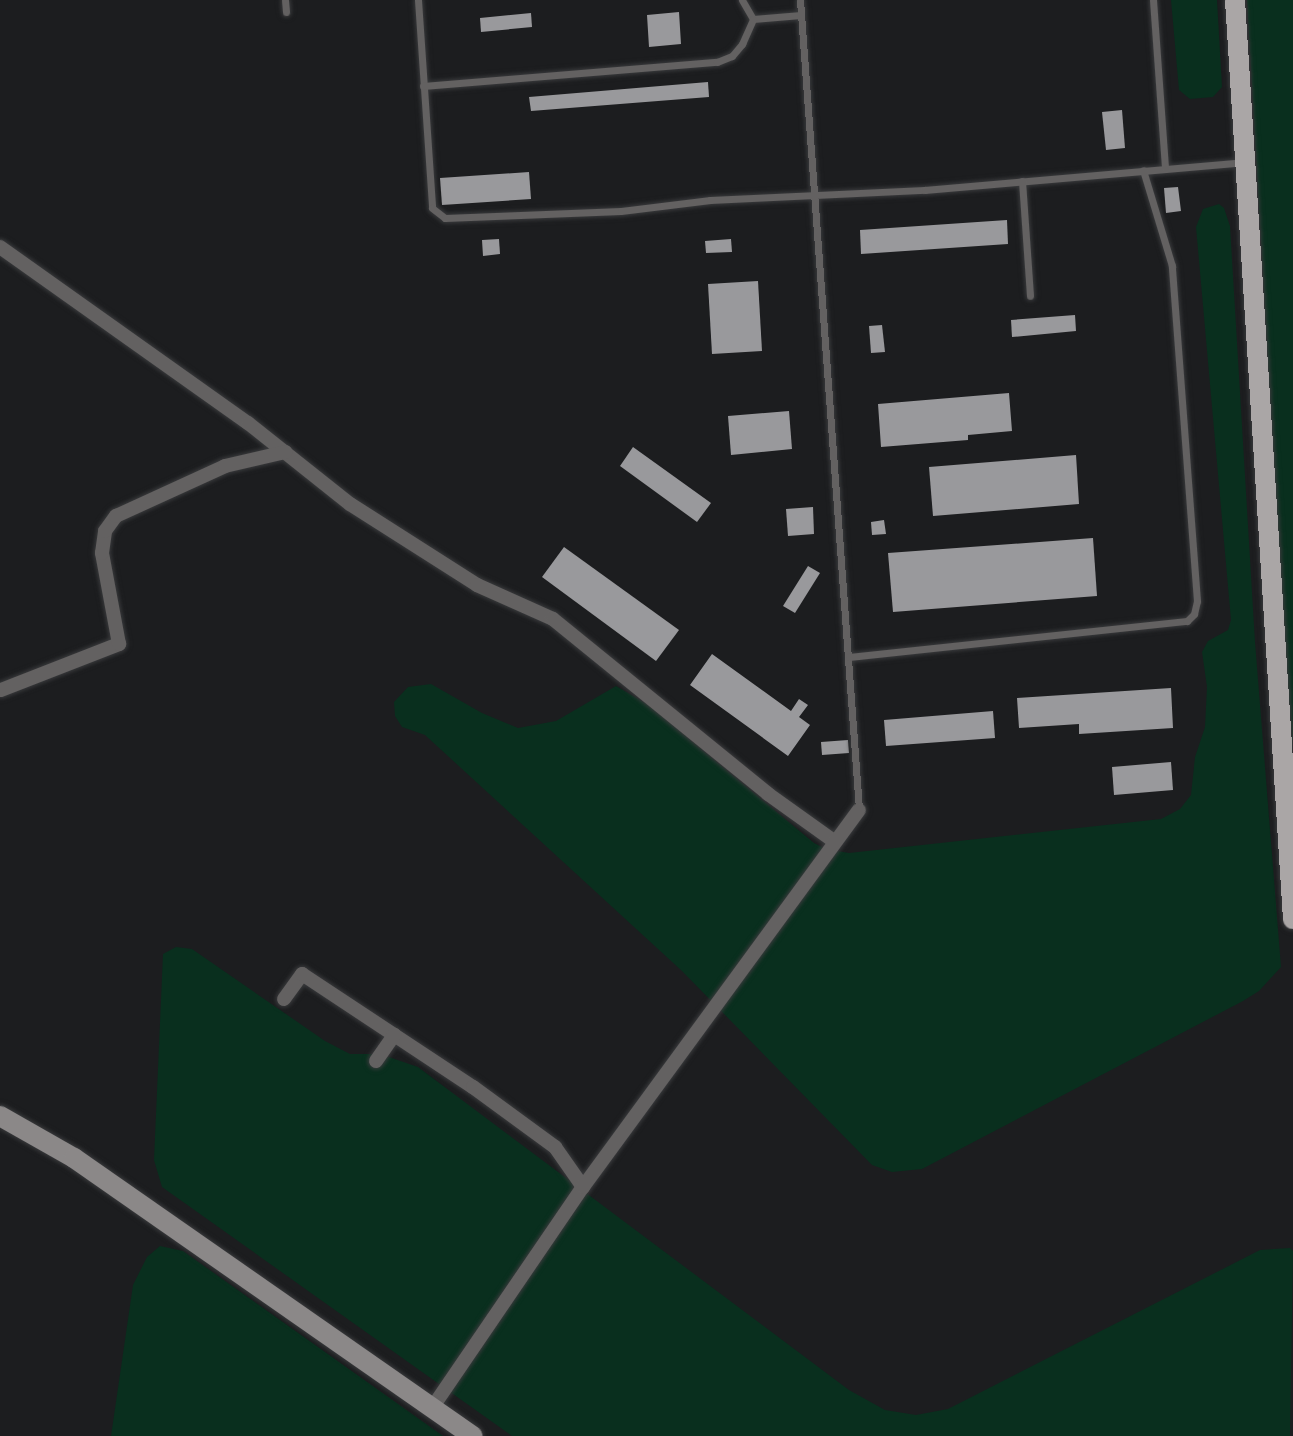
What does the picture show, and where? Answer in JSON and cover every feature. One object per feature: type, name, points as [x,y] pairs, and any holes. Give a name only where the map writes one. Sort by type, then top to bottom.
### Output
[{"type":"main road","points":[[1235,0],[1293,919]]},
{"type":"main road","points":[[0,1116],[74,1158],[473,1436]]},
{"type":"street","points":[[0,247],[285,452],[350,504],[477,585],[553,619],[768,794],[835,842]]},
{"type":"street","points":[[1,690],[119,644],[102,553],[105,531],[116,516],[225,466],[285,452]]},
{"type":"street","points":[[432,1408],[583,1187],[859,810]]},
{"type":"street","points":[[284,999],[302,974],[555,1147],[583,1187]]},
{"type":"street","points":[[376,1061],[394,1035]]},
{"type":"lane","points":[[285,0],[286,12]]},
{"type":"lane","points":[[418,0],[432,208],[445,218],[621,211],[710,200],[1022,181],[1245,161]]},
{"type":"lane","points":[[742,0],[753,19]]},
{"type":"lane","points":[[800,0],[812,195],[836,455],[859,810]]},
{"type":"lane","points":[[1153,0],[1165,169]]},
{"type":"lane","points":[[753,19],[801,15]]},
{"type":"lane","points":[[423,86],[717,62],[732,56],[742,44],[753,19]]},
{"type":"lane","points":[[849,657],[1187,621],[1194,614],[1197,601],[1172,266],[1143,170]]},
{"type":"lane","points":[[1022,181],[1030,296]]},
{"type":"green space","points":[[1171,0],[1217,0],[1222,87],[1213,97],[1190,99],[1179,90]]},
{"type":"green space","points":[[1247,0],[1293,0],[1293,748],[1284,640]]},
{"type":"green space","points":[[1219,204],[1224,208],[1230,226],[1255,642],[1281,967],[1259,991],[1243,1001],[922,1169],[892,1172],[872,1165],[682,971],[425,735],[402,727],[395,716],[394,702],[408,687],[431,684],[482,713],[518,728],[556,721],[616,686],[647,704],[814,843],[826,849],[849,853],[1161,819],[1180,809],[1191,795],[1195,757],[1205,727],[1207,687],[1202,652],[1208,641],[1228,630],[1231,620],[1196,227],[1203,209]]},
{"type":"green space","points":[[176,947],[192,949],[325,1041],[350,1054],[380,1054],[418,1067],[849,1390],[885,1410],[916,1415],[948,1409],[1260,1250],[1290,1248],[1293,1251],[1290,1436],[512,1436],[162,1187],[154,1160],[163,954]]},
{"type":"green space","points":[[160,1246],[183,1251],[443,1436],[111,1436],[133,1285],[147,1257]]},
{"type":"building","points":[[679,12],[681,44],[649,47],[647,15]]},
{"type":"building","points":[[531,13],[532,27],[481,32],[480,18]]},
{"type":"building","points":[[708,82],[709,97],[531,111],[529,97]]},
{"type":"building","points":[[1122,110],[1125,148],[1106,150],[1102,112]]},
{"type":"building","points":[[529,172],[531,199],[442,205],[440,178]]},
{"type":"building","points":[[1178,187],[1181,211],[1166,213],[1164,188]]},
{"type":"building","points":[[1007,220],[1008,244],[861,254],[860,230]]},
{"type":"building","points":[[499,239],[500,254],[483,256],[482,240]]},
{"type":"building","points":[[731,239],[732,252],[706,253],[705,241]]},
{"type":"building","points":[[758,281],[762,351],[712,354],[708,284]]},
{"type":"building","points":[[1075,315],[1076,331],[1012,337],[1011,320]]},
{"type":"building","points":[[882,325],[885,352],[871,353],[869,326]]},
{"type":"building","points":[[1009,393],[1012,431],[968,435],[968,440],[881,447],[878,404]]},
{"type":"building","points":[[789,411],[792,449],[731,455],[728,416]]},
{"type":"building","points":[[633,447],[711,503],[697,522],[620,466]]},
{"type":"building","points":[[1076,455],[1079,504],[933,516],[929,467]]},
{"type":"building","points":[[813,507],[814,534],[788,536],[786,509]]},
{"type":"building","points":[[884,520],[886,534],[872,535],[871,522]]},
{"type":"building","points":[[1093,538],[1097,596],[893,612],[888,553]]},
{"type":"building","points":[[564,547],[679,630],[656,661],[542,577]]},
{"type":"building","points":[[808,566],[820,573],[795,613],[783,606]]},
{"type":"building","points":[[712,654],[791,711],[799,699],[808,705],[799,717],[810,725],[788,756],[690,685]]},
{"type":"building","points":[[1171,688],[1173,728],[1079,734],[1079,724],[1019,728],[1017,698]]},
{"type":"building","points":[[993,711],[995,738],[886,746],[884,720]]},
{"type":"building","points":[[848,740],[849,753],[822,755],[821,742]]},
{"type":"building","points":[[1171,762],[1173,790],[1114,795],[1112,767]]}]
